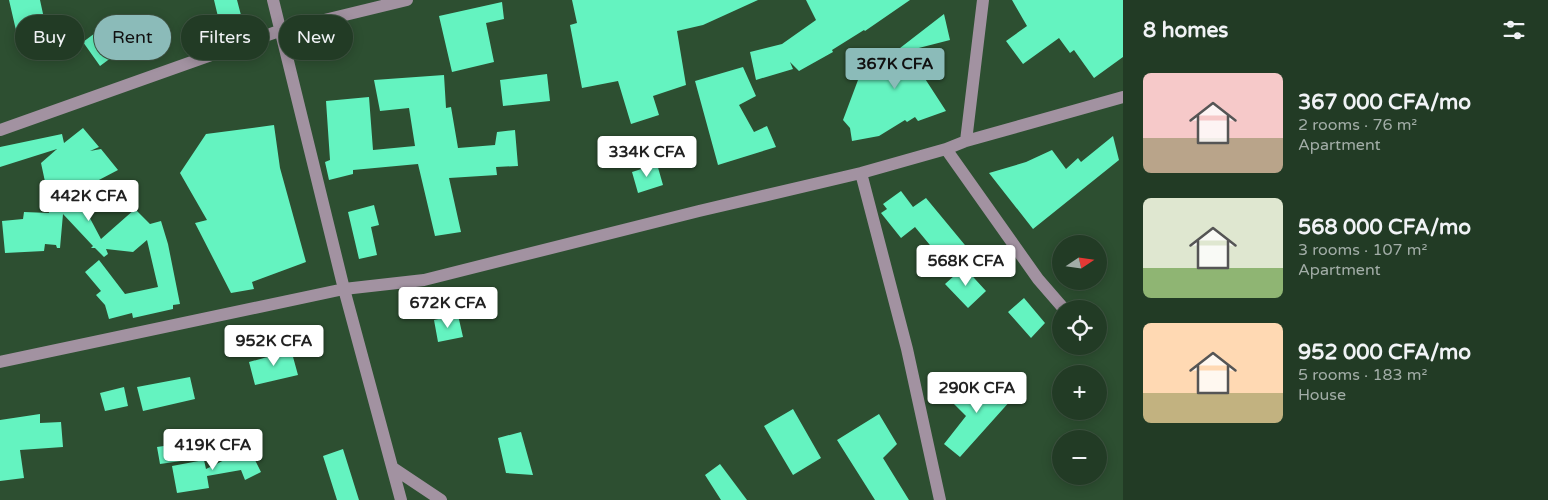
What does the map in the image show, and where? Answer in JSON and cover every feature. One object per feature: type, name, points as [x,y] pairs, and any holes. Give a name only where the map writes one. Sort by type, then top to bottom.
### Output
[{"type":"street","points":[[0,130],[279,32],[273,0]]},
{"type":"street","points":[[347,15],[407,0]]},
{"type":"street","points":[[966,141],[983,0]]},
{"type":"street","points":[[286,60],[344,290],[401,500]]},
{"type":"street","points":[[0,362],[344,290],[424,280],[690,213],[861,173],[1123,97]]},
{"type":"street","points":[[946,149],[1038,278],[1056,300]]},
{"type":"street","points":[[861,173],[907,349],[940,500]]},
{"type":"street","points":[[393,468],[441,500]]},
{"type":"building","points":[[9,0],[40,0],[43,15],[15,15],[15,26]]},
{"type":"building","points":[[214,0],[237,0],[241,15],[218,15]]},
{"type":"building","points":[[572,0],[758,0],[703,25],[677,31],[686,85],[653,96],[659,115],[631,124],[618,81],[582,88],[570,25],[577,23]]},
{"type":"building","points":[[806,0],[910,0],[865,31],[832,50],[833,52],[799,71],[790,62],[793,69],[756,80],[750,52],[782,44],[816,20]]},
{"type":"building","points":[[1012,0],[1123,0],[1123,57],[1094,78],[1074,50],[1070,53],[1059,38],[1023,64],[1006,41],[1027,26]]},
{"type":"building","points":[[502,2],[504,19],[486,23],[494,62],[452,72],[439,16]]},
{"type":"building","points":[[944,14],[950,40],[907,51],[946,111],[918,121],[915,117],[907,122],[905,120],[879,136],[852,141],[850,128],[843,120],[858,80],[876,66],[905,51],[891,55]]},
{"type":"building","points":[[94,34],[94,58],[84,43],[84,41]]},
{"type":"building","points":[[96,60],[108,60],[100,66]]},
{"type":"building","points":[[743,67],[756,96],[739,105],[754,132],[767,126],[776,147],[718,165],[695,81]]},
{"type":"building","points":[[547,74],[550,101],[503,106],[500,80]]},
{"type":"building","points":[[444,75],[446,108],[451,107],[458,148],[495,145],[497,132],[515,130],[518,166],[496,167],[497,175],[449,178],[461,232],[435,236],[418,164],[353,170],[353,174],[329,180],[325,162],[330,160],[326,101],[369,97],[373,150],[415,146],[409,108],[380,111],[374,80]]},
{"type":"building","points":[[274,125],[280,168],[306,262],[252,282],[254,289],[231,293],[195,223],[207,220],[180,173],[206,134]]},
{"type":"building","points":[[83,128],[99,147],[90,151],[101,149],[118,170],[76,192],[101,239],[135,209],[150,224],[161,221],[168,244],[180,304],[173,305],[173,309],[133,318],[132,313],[109,319],[105,305],[96,295],[101,291],[85,272],[99,260],[125,294],[158,287],[147,240],[133,252],[106,249],[108,254],[104,257],[95,248],[91,248],[93,246],[63,214],[60,248],[57,248],[56,245],[45,244],[44,251],[5,253],[2,221],[23,219],[24,212],[49,213],[44,193],[47,191],[41,163],[57,149],[0,167],[0,147],[62,134],[64,143]]},
{"type":"building","points":[[1113,136],[1119,160],[1033,229],[989,173],[1026,162],[1052,150],[1066,169],[1078,158],[1081,162]]},
{"type":"building","points":[[657,164],[663,185],[638,193],[632,172]]},
{"type":"building","points":[[901,191],[913,207],[926,198],[974,256],[952,276],[936,259],[939,256],[915,227],[901,238],[881,213],[887,209],[883,204]]},
{"type":"building","points":[[374,205],[379,225],[371,227],[377,255],[359,259],[348,212]]},
{"type":"building","points":[[964,267],[986,291],[968,308],[945,284]]},
{"type":"building","points":[[1024,298],[1045,323],[1031,338],[1008,312]]},
{"type":"building","points":[[458,315],[463,337],[438,342],[434,320]]},
{"type":"building","points":[[290,346],[298,375],[255,385],[249,362],[271,356],[270,351]]},
{"type":"building","points":[[190,377],[195,399],[143,411],[137,387]]},
{"type":"building","points":[[1007,379],[1020,390],[960,457],[944,444],[966,416],[948,398],[961,383],[982,403]]},
{"type":"building","points":[[124,387],[128,406],[105,411],[100,393]]},
{"type":"building","points":[[793,409],[821,458],[793,475],[764,426]]},
{"type":"building","points":[[40,414],[40,423],[61,422],[63,447],[20,450],[24,478],[0,481],[0,420]]},
{"type":"building","points":[[879,414],[897,444],[883,458],[909,500],[875,500],[837,440]]},
{"type":"building","points":[[521,432],[533,475],[506,473],[498,438]]},
{"type":"building","points":[[177,444],[181,461],[160,464],[157,447]]},
{"type":"building","points":[[249,448],[261,472],[245,480],[241,470],[207,476],[209,488],[177,493],[172,466],[204,460],[206,469]]},
{"type":"building","points":[[343,449],[359,500],[337,500],[323,456]]},
{"type":"building","points":[[720,464],[747,500],[721,500],[705,475]]}]
